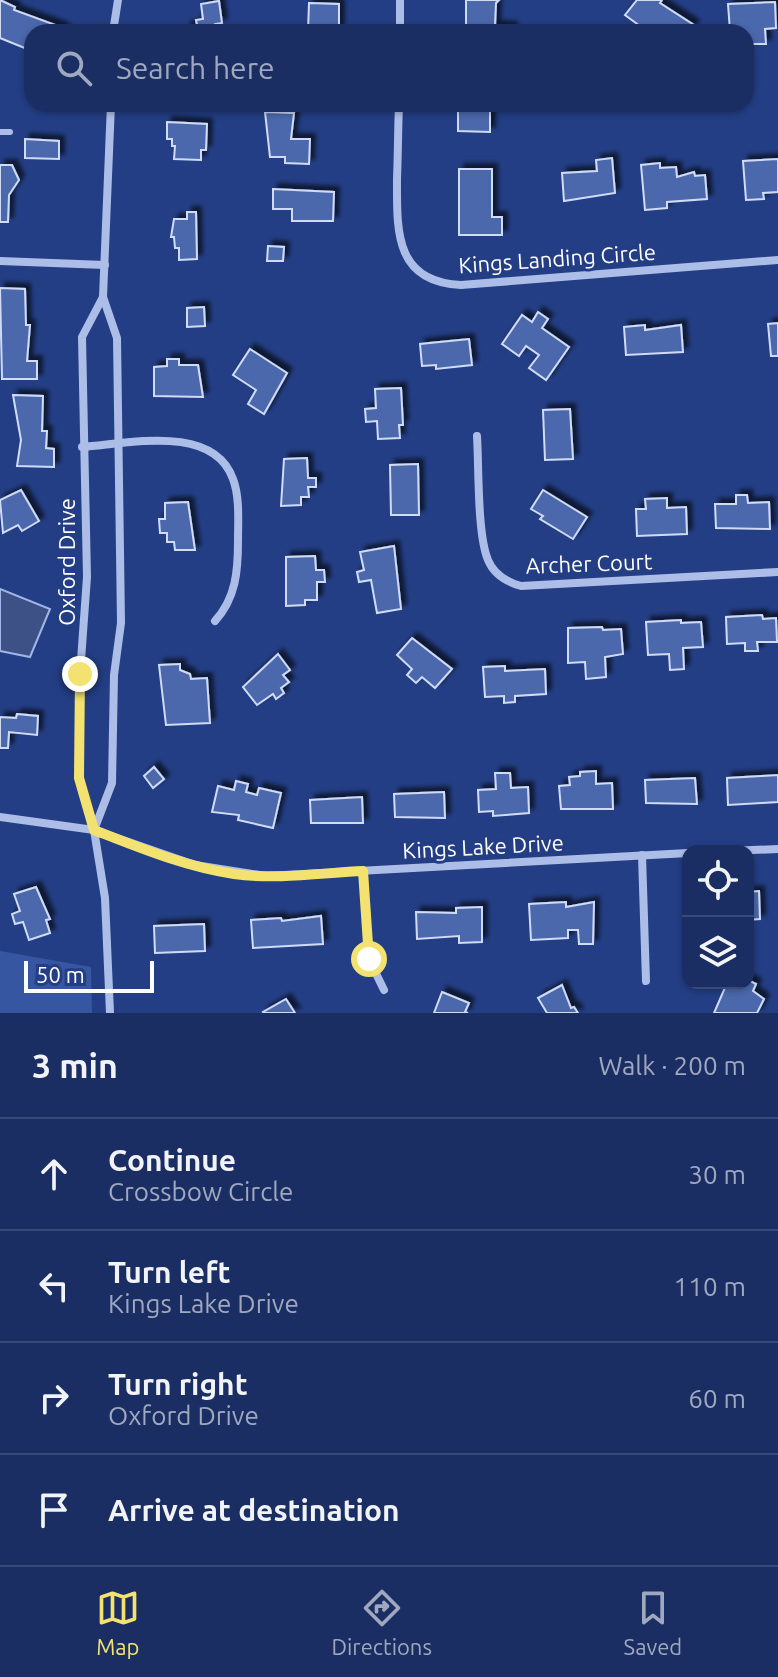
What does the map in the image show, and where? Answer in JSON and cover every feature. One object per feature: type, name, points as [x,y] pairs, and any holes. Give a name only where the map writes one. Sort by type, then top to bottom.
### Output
[{"type":"street","points":[[400,0],[400,24]]},
{"type":"street","points":[[114,24],[115,1]]},
{"type":"street","name":"Oxford Drive","points":[[94,830],[112,783],[114,675],[121,623],[117,338],[103,297],[111,112]]},
{"type":"street","name":"Kings Landing Circle","points":[[399,112],[397,230],[408,260],[433,279],[461,285],[778,260]]},
{"type":"street","points":[[0,261],[105,265]]},
{"type":"street","name":"Oxford Drive","points":[[103,297],[82,337],[87,577],[80,674],[79,778],[94,830],[105,898],[110,1013]]},
{"type":"street","name":"Archer Court","points":[[477,436],[485,547],[496,573],[509,582],[521,586],[778,572]]},
{"type":"street","points":[[82,447],[159,442],[194,445],[211,451],[232,476],[238,556],[233,594],[215,621]]},
{"type":"street","name":"Kings Lake Drive","points":[[0,817],[94,830],[154,854],[234,874],[266,876],[682,853]]},
{"type":"street","points":[[754,850],[778,849]]},
{"type":"street","points":[[642,855],[646,981]]},
{"type":"street","points":[[363,871],[369,959],[384,990]]},
{"type":"lane","points":[[0,132],[10,132]]},
{"type":"shaded area","points":[[0,589],[50,609],[30,657],[0,651]]},
{"type":"shaded area","points":[[0,951],[91,967],[92,1013],[0,1013]]},
{"type":"building","points":[[0,0],[15,7],[14,10],[53,24],[24,24],[24,48],[0,38]]},
{"type":"building","points":[[466,0],[499,0],[496,3],[495,24],[466,24]]},
{"type":"building","points":[[637,0],[662,0],[660,3],[692,24],[637,24],[625,15]]},
{"type":"building","points":[[219,1],[222,23],[197,24],[196,20],[203,19],[201,4]]},
{"type":"building","points":[[775,2],[776,28],[765,29],[766,44],[754,44],[754,24],[729,24],[728,4]]},
{"type":"building","points":[[309,3],[339,4],[339,24],[308,24]]},
{"type":"building","points":[[265,112],[294,113],[291,139],[310,139],[309,164],[285,163],[285,157],[270,157]]},
{"type":"building","points":[[458,112],[490,112],[490,132],[458,131]]},
{"type":"building","points":[[167,122],[207,124],[206,150],[201,150],[201,160],[174,159],[175,146],[172,146],[172,139],[167,139]]},
{"type":"building","points":[[25,139],[59,141],[59,159],[25,158]]},
{"type":"building","points":[[612,158],[615,193],[564,201],[562,173],[597,171],[596,160]]},
{"type":"building","points":[[778,159],[778,192],[763,193],[764,199],[746,200],[743,161]]},
{"type":"building","points":[[660,163],[660,168],[676,167],[677,177],[694,172],[695,176],[705,175],[707,199],[667,202],[667,208],[645,210],[641,165]]},
{"type":"building","points":[[0,165],[12,165],[19,180],[9,195],[8,222],[0,222]]},
{"type":"building","points":[[459,169],[492,169],[492,217],[502,217],[502,235],[459,235]]},
{"type":"building","points":[[273,189],[334,192],[333,221],[292,221],[292,209],[273,209]]},
{"type":"building","points":[[187,212],[196,212],[197,259],[179,260],[179,248],[175,248],[174,237],[171,237],[174,219],[187,219]]},
{"type":"building","points":[[268,246],[284,247],[283,261],[267,261]]},
{"type":"building","points":[[0,288],[25,289],[26,325],[30,325],[27,361],[37,361],[37,379],[2,379]]},
{"type":"building","points":[[204,307],[205,326],[187,327],[187,308]]},
{"type":"building","points":[[538,312],[548,319],[542,328],[569,347],[546,380],[529,368],[539,355],[526,346],[519,356],[502,344],[522,315],[532,322]]},
{"type":"building","points":[[778,323],[778,356],[771,356],[768,324]]},
{"type":"building","points":[[645,325],[645,330],[681,325],[683,352],[626,355],[624,327]]},
{"type":"building","points":[[469,339],[472,365],[436,369],[436,365],[422,366],[420,344]]},
{"type":"building","points":[[250,349],[287,373],[264,414],[248,404],[256,390],[233,375]]},
{"type":"building","points":[[167,359],[179,359],[179,365],[198,365],[203,397],[154,396],[154,367],[167,366]]},
{"type":"building","points":[[401,388],[403,425],[399,425],[400,438],[378,439],[377,421],[366,422],[365,409],[376,408],[375,389]]},
{"type":"building","points":[[13,395],[43,396],[42,431],[47,431],[46,448],[54,449],[54,467],[17,466],[21,440]]},
{"type":"building","points":[[570,409],[573,459],[545,460],[543,410]]},
{"type":"building","points":[[307,458],[308,478],[316,478],[316,487],[308,487],[309,497],[301,497],[301,505],[281,506],[284,459]]},
{"type":"building","points":[[418,464],[419,515],[391,515],[390,465]]},
{"type":"building","points":[[21,490],[39,521],[22,531],[18,525],[3,533],[0,500]]},
{"type":"building","points":[[543,490],[587,517],[573,539],[540,519],[543,516],[531,509]]},
{"type":"building","points":[[736,495],[747,495],[748,503],[769,502],[770,529],[716,528],[715,504],[736,504]]},
{"type":"building","points":[[667,498],[667,508],[686,507],[687,534],[637,536],[636,509],[646,509],[645,499]]},
{"type":"building","points":[[188,502],[195,550],[175,550],[174,542],[167,542],[167,533],[160,533],[159,519],[165,519],[165,503]]},
{"type":"building","points":[[394,546],[401,609],[377,613],[371,580],[359,582],[357,572],[364,570],[360,552]]},
{"type":"building","points":[[315,556],[316,570],[324,570],[325,582],[317,582],[317,600],[305,600],[305,605],[286,606],[286,557]]},
{"type":"building","points":[[762,615],[763,619],[776,618],[777,642],[757,642],[758,651],[745,651],[745,643],[727,644],[726,617]]},
{"type":"building","points":[[681,620],[681,623],[701,622],[703,647],[683,648],[684,669],[670,670],[669,654],[648,655],[646,622]]},
{"type":"building","points":[[602,627],[603,630],[621,629],[623,654],[605,657],[606,677],[586,679],[585,662],[568,663],[568,628]]},
{"type":"building","points":[[412,638],[452,669],[435,688],[422,677],[416,683],[407,675],[412,669],[397,655]]},
{"type":"building","points":[[278,654],[290,670],[283,675],[289,682],[281,688],[284,693],[276,699],[273,694],[257,705],[243,687]]},
{"type":"building","points":[[180,664],[180,670],[190,674],[191,679],[207,678],[210,723],[166,725],[159,665]]},
{"type":"building","points":[[505,666],[505,671],[545,669],[546,694],[515,696],[515,702],[504,703],[504,696],[485,697],[483,667]]},
{"type":"building","points":[[17,714],[38,716],[37,735],[9,732],[8,748],[0,748],[0,717],[16,718]]},
{"type":"building","points":[[154,767],[164,779],[153,788],[144,776]]},
{"type":"building","points":[[596,771],[596,784],[612,783],[613,809],[561,809],[559,786],[570,785],[569,777],[580,776],[580,772]]},
{"type":"building","points":[[495,773],[510,773],[511,788],[528,787],[529,813],[493,816],[493,811],[479,812],[478,790],[496,789]]},
{"type":"building","points":[[778,775],[778,802],[728,805],[727,778]]},
{"type":"building","points":[[695,778],[697,804],[646,803],[645,780]]},
{"type":"building","points":[[236,781],[248,784],[246,792],[257,795],[259,788],[281,793],[273,828],[238,820],[239,815],[212,812],[218,786],[234,790]]},
{"type":"building","points":[[444,792],[445,818],[395,817],[394,794]]},
{"type":"building","points":[[362,797],[363,823],[311,823],[310,800]]},
{"type":"building","points":[[36,887],[50,919],[46,920],[50,933],[29,940],[23,922],[15,924],[12,914],[20,911],[14,894]]},
{"type":"building","points":[[754,891],[759,891],[760,919],[754,920]]},
{"type":"building","points":[[566,902],[566,907],[594,902],[593,944],[579,944],[578,930],[568,930],[568,938],[531,940],[529,904]]},
{"type":"building","points":[[482,907],[482,942],[459,943],[459,936],[417,939],[416,912],[456,913],[456,908]]},
{"type":"building","points":[[321,916],[323,944],[253,948],[251,920],[281,918],[282,921]]},
{"type":"building","points":[[204,924],[205,951],[155,953],[154,926]]},
{"type":"building","points":[[562,985],[571,1008],[574,1007],[578,1013],[547,1013],[538,998]]},
{"type":"building","points":[[724,989],[754,989],[764,999],[757,1013],[714,1013]]},
{"type":"building","points":[[442,992],[469,1003],[465,1012],[468,1013],[434,1013]]},
{"type":"building","points":[[286,999],[295,1013],[263,1012]]},
{"type":"route","points":[[80,674],[79,778],[94,830],[154,854],[234,874],[266,876],[363,871],[369,959]]}]
